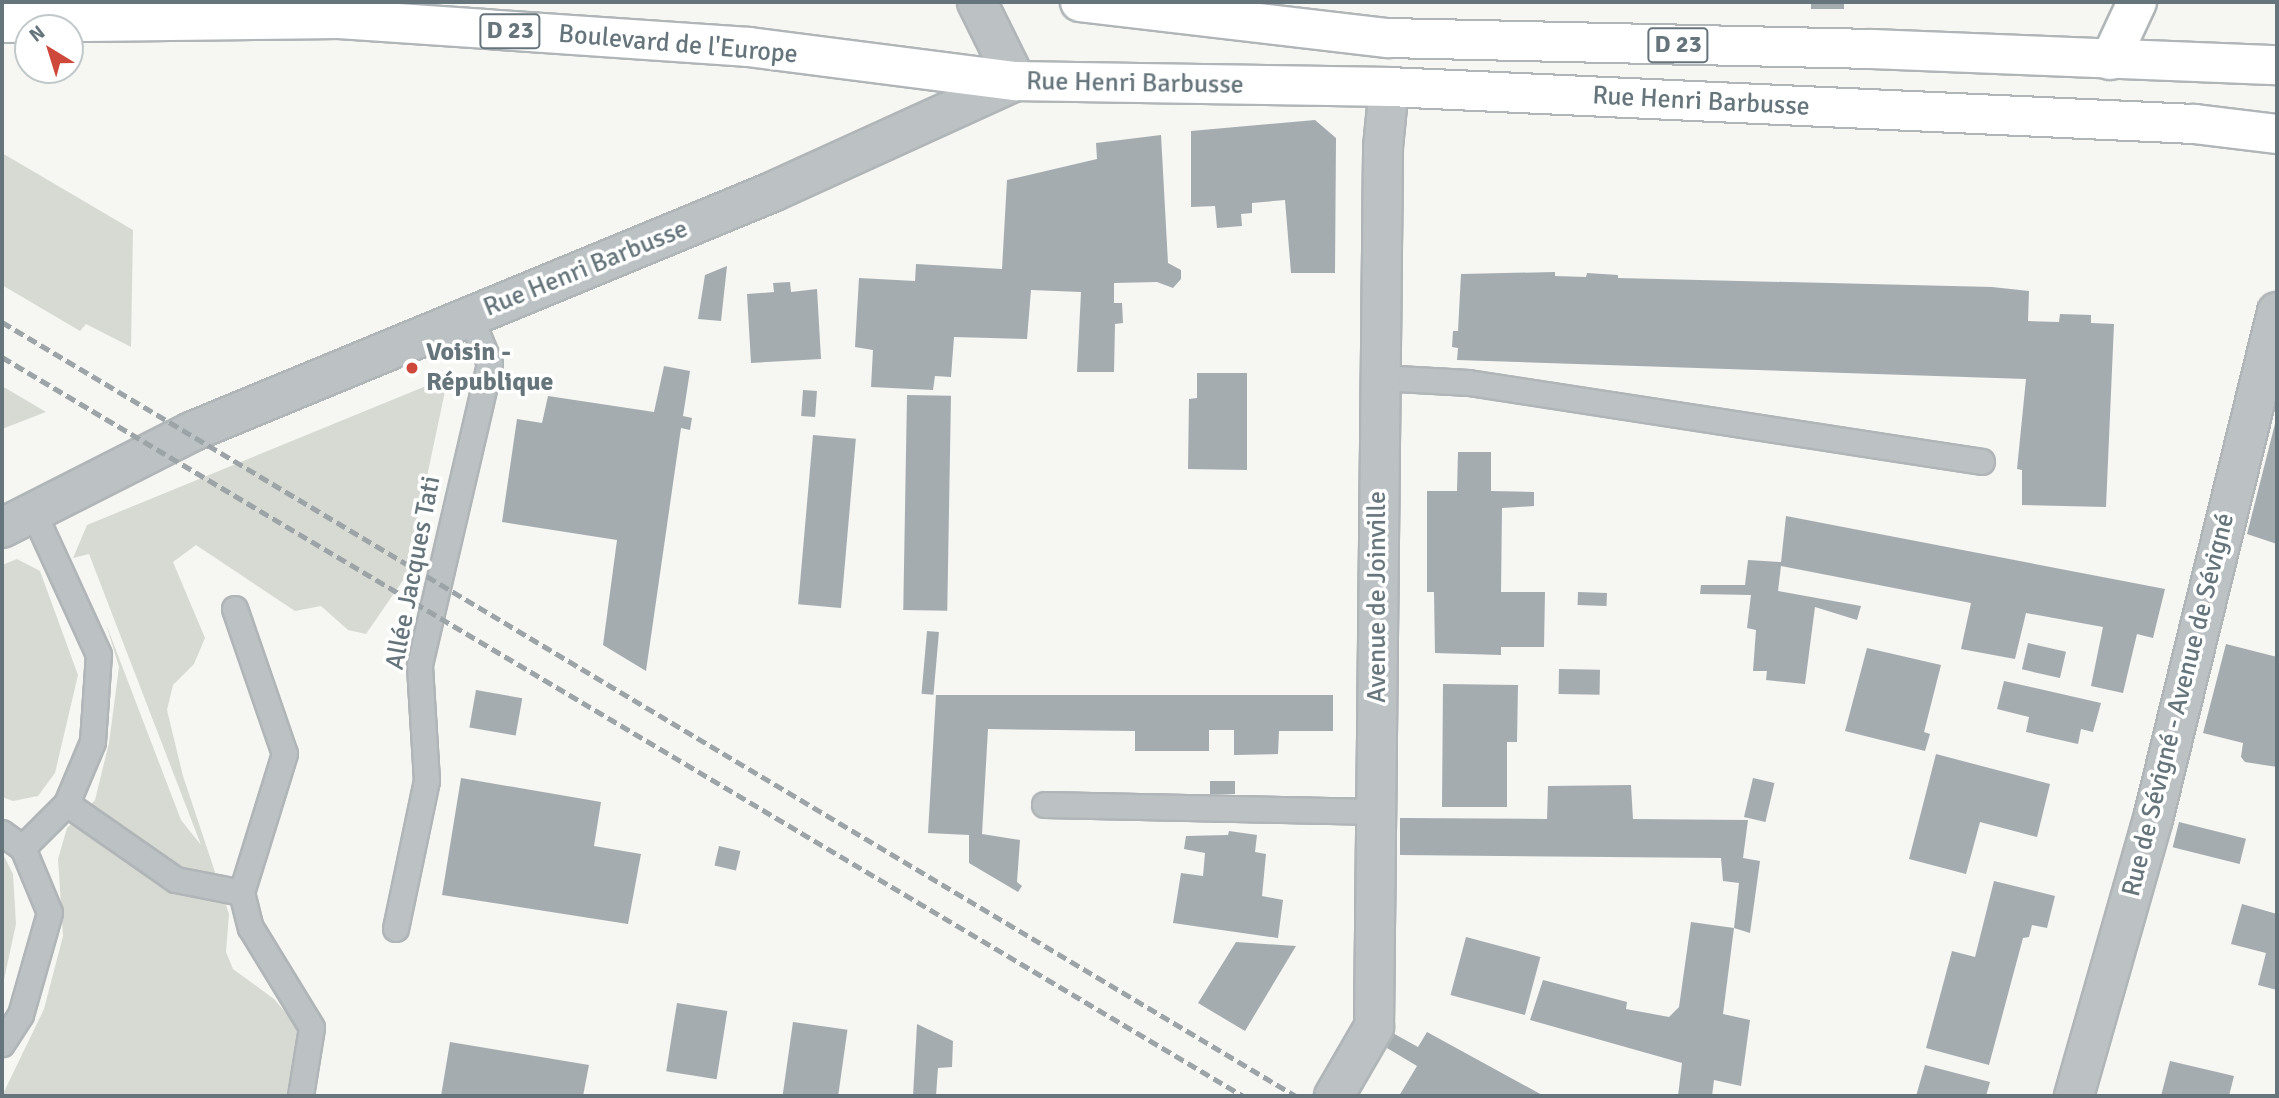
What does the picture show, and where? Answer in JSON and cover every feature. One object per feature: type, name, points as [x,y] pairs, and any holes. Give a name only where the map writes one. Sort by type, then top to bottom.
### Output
[{"type":"main road","name":"Rue Henri Barbusse","points":[[1080,2],[1388,38],[1872,49],[2277,65]]},
{"type":"main road","points":[[2110,60],[2137,2]]},
{"type":"main road","name":"Boulevard de l'Europe","points":[[2,23],[339,19],[750,47],[1017,81]]},
{"type":"main road","name":"Rue Henri Barbusse","points":[[1017,81],[1389,88],[2194,124],[2277,134]]},
{"type":"street","points":[[977,2],[1017,81]]},
{"type":"street","name":"Rue Henri Barbusse","points":[[18,521],[191,432],[779,189],[1017,81]]},
{"type":"street","name":"Avenue de Joinville","points":[[1334,1096],[1374,1027],[1380,378],[1389,88]]},
{"type":"street","name":"Rue de Sévigné - Avenue de Sévigné","points":[[2074,1096],[2153,819],[2277,312]]},
{"type":"lane","name":"Allée Jacques Tati","points":[[396,929],[427,781],[421,665],[490,364],[470,316]]},
{"type":"lane","points":[[1380,378],[1469,383],[1982,462]]},
{"type":"lane","points":[[18,521],[99,655],[93,742],[67,804],[23,848]]},
{"type":"lane","points":[[235,609],[285,754],[242,893],[251,928],[312,1028],[301,1096]]},
{"type":"lane","points":[[67,804],[176,880],[242,893]]},
{"type":"lane","points":[[1045,805],[1377,812]]},
{"type":"lane","points":[[2,833],[23,848],[50,913],[21,1015],[2,1044]]},
{"type":"shaded area","points":[[2,153],[133,230],[131,347],[86,324],[80,331],[2,285]]},
{"type":"shaded area","points":[[448,377],[406,576],[366,634],[348,630],[321,606],[295,611],[196,545],[173,562],[205,638],[194,664],[173,685],[167,710],[183,776],[229,914],[226,952],[233,969],[274,999],[297,1026],[302,1050],[295,1096],[2,1096],[44,1009],[63,936],[58,859],[67,828],[95,800],[109,743],[119,667],[106,624],[181,820],[201,845],[89,554],[73,558],[87,525]]},
{"type":"shaded area","points":[[2,386],[46,412],[2,429]]},
{"type":"shaded area","points":[[17,559],[40,571],[78,675],[55,773],[38,796],[13,801],[2,797],[2,565]]},
{"type":"shaded area","points":[[2,852],[13,874],[16,924],[2,989]]},
{"type":"building","points":[[1811,2],[1844,2],[1844,9],[1811,9]]},
{"type":"building","points":[[1315,120],[1336,138],[1335,273],[1291,273],[1285,200],[1252,203],[1252,213],[1241,214],[1242,226],[1217,228],[1215,206],[1191,207],[1191,131]]},
{"type":"building","points":[[1161,135],[1168,263],[1181,270],[1181,279],[1173,288],[1157,282],[1114,283],[1114,303],[1122,303],[1123,323],[1115,324],[1114,372],[1077,372],[1081,292],[1031,290],[1027,339],[954,337],[951,377],[935,376],[933,390],[871,387],[873,350],[855,347],[859,278],[915,281],[916,264],[1002,269],[1007,180],[1097,159],[1096,143]]},
{"type":"building","points":[[727,266],[721,321],[698,319],[705,275]]},
{"type":"building","points":[[1555,272],[1555,276],[1586,277],[1587,273],[1618,275],[1618,278],[1992,287],[2029,291],[2028,321],[2059,322],[2060,314],[2091,315],[2091,323],[2114,324],[2106,507],[2022,505],[2022,470],[2017,469],[2026,379],[1457,360],[1458,348],[1452,347],[1453,331],[1458,331],[1461,274]]},
{"type":"building","points":[[790,282],[791,292],[817,289],[821,359],[751,363],[747,294],[774,292],[773,283]]},
{"type":"building","points":[[664,366],[690,371],[683,416],[692,418],[690,430],[681,428],[646,671],[603,645],[617,540],[502,522],[517,419],[542,423],[548,396],[654,412]]},
{"type":"building","points":[[1197,373],[1247,373],[1247,470],[1188,469],[1189,399],[1197,398]]},
{"type":"building","points":[[803,390],[817,391],[815,417],[801,416]]},
{"type":"building","points":[[907,395],[951,396],[947,611],[903,610]]},
{"type":"building","points":[[2277,416],[2277,544],[2247,534]]},
{"type":"building","points":[[813,435],[856,439],[841,608],[798,604]]},
{"type":"building","points":[[1458,452],[1491,452],[1491,491],[1534,492],[1534,506],[1502,508],[1501,592],[1545,592],[1544,647],[1501,647],[1501,655],[1435,653],[1434,592],[1427,592],[1427,491],[1457,491]]},
{"type":"building","points":[[1786,516],[2165,589],[2153,638],[2137,634],[2123,693],[2091,686],[2103,627],[2026,613],[2015,659],[1961,649],[1971,603],[1781,566],[1778,591],[1861,606],[1857,620],[1815,607],[1805,684],[1766,680],[1767,671],[1753,671],[1756,630],[1747,628],[1751,595],[1700,594],[1701,585],[1745,585],[1748,560],[1781,562]]},
{"type":"building","points":[[1578,592],[1607,593],[1607,606],[1578,605]]},
{"type":"building","points":[[927,631],[939,632],[933,695],[922,694]]},
{"type":"building","points":[[2028,643],[2066,652],[2060,678],[2022,669]]},
{"type":"building","points":[[2226,644],[2277,657],[2277,767],[2245,762],[2241,757],[2243,743],[2203,733]]},
{"type":"building","points":[[1867,648],[1941,665],[1924,732],[1930,734],[1925,751],[1845,731]]},
{"type":"building","points":[[1559,669],[1600,670],[1600,695],[1559,694]]},
{"type":"building","points":[[2004,681],[2101,703],[2093,732],[2081,729],[2078,744],[2026,732],[2029,717],[1997,709]]},
{"type":"building","points":[[1443,684],[1518,685],[1517,742],[1507,742],[1507,807],[1442,807]]},
{"type":"building","points":[[476,690],[522,698],[516,736],[469,727]]},
{"type":"building","points":[[936,695],[1333,695],[1333,731],[1279,731],[1278,754],[1234,755],[1234,730],[1209,730],[1209,751],[1135,751],[1135,731],[988,729],[982,834],[1020,840],[1017,882],[1022,886],[1018,892],[969,863],[969,835],[928,833]]},
{"type":"building","points":[[1936,754],[2050,784],[2037,837],[1980,822],[1966,874],[1909,859]]},
{"type":"building","points":[[461,778],[601,802],[594,846],[641,854],[628,924],[442,895]]},
{"type":"building","points":[[1753,778],[1774,783],[1765,822],[1744,817]]},
{"type":"building","points":[[1210,781],[1235,781],[1235,794],[1210,794]]},
{"type":"building","points":[[1631,785],[1633,819],[1748,820],[1743,858],[1760,861],[1750,933],[1734,928],[1739,883],[1723,881],[1721,858],[1400,855],[1400,818],[1547,819],[1548,786]]},
{"type":"building","points":[[2179,822],[2246,839],[2240,864],[2173,847]]},
{"type":"building","points":[[1229,831],[1257,835],[1255,852],[1266,854],[1262,896],[1283,900],[1278,938],[1173,923],[1181,873],[1203,876],[1205,853],[1184,849],[1186,836],[1228,835]]},
{"type":"building","points":[[719,846],[740,851],[736,870],[715,865]]},
{"type":"building","points":[[1994,881],[2055,896],[2047,928],[2032,925],[2029,937],[2023,938],[1989,1065],[1926,1048],[1952,951],[1975,957]]},
{"type":"building","points":[[2242,904],[2277,914],[2277,990],[2258,985],[2266,953],[2231,944]]},
{"type":"building","points":[[1691,922],[1734,928],[1723,1014],[1750,1020],[1741,1086],[1714,1080],[1712,1096],[1678,1096],[1682,1063],[1530,1020],[1543,980],[1627,1002],[1626,1009],[1669,1017],[1679,1007]]},
{"type":"building","points":[[1466,937],[1540,957],[1525,1015],[1450,995]]},
{"type":"building","points":[[1236,942],[1296,946],[1245,1031],[1198,1003]]},
{"type":"building","points":[[677,1003],[727,1011],[717,1079],[666,1071]]},
{"type":"building","points":[[793,1022],[847,1030],[838,1096],[783,1095]]},
{"type":"building","points":[[917,1024],[953,1041],[952,1067],[938,1068],[936,1096],[913,1096]]},
{"type":"building","points":[[1391,1032],[1418,1047],[1427,1032],[1544,1096],[1399,1096],[1417,1066],[1387,1048]]},
{"type":"building","points":[[450,1042],[589,1065],[583,1096],[441,1096]]},
{"type":"building","points":[[2170,1061],[2234,1076],[2229,1096],[2161,1096]]},
{"type":"building","points":[[1925,1065],[1990,1082],[1986,1096],[1916,1096]]},
{"type":"railway","points":[[2,322],[1296,1096]]},
{"type":"railway","points":[[2,357],[1243,1096]]},
{"type":"place","name":"Voisin - République","points":[[412,368]]}]
